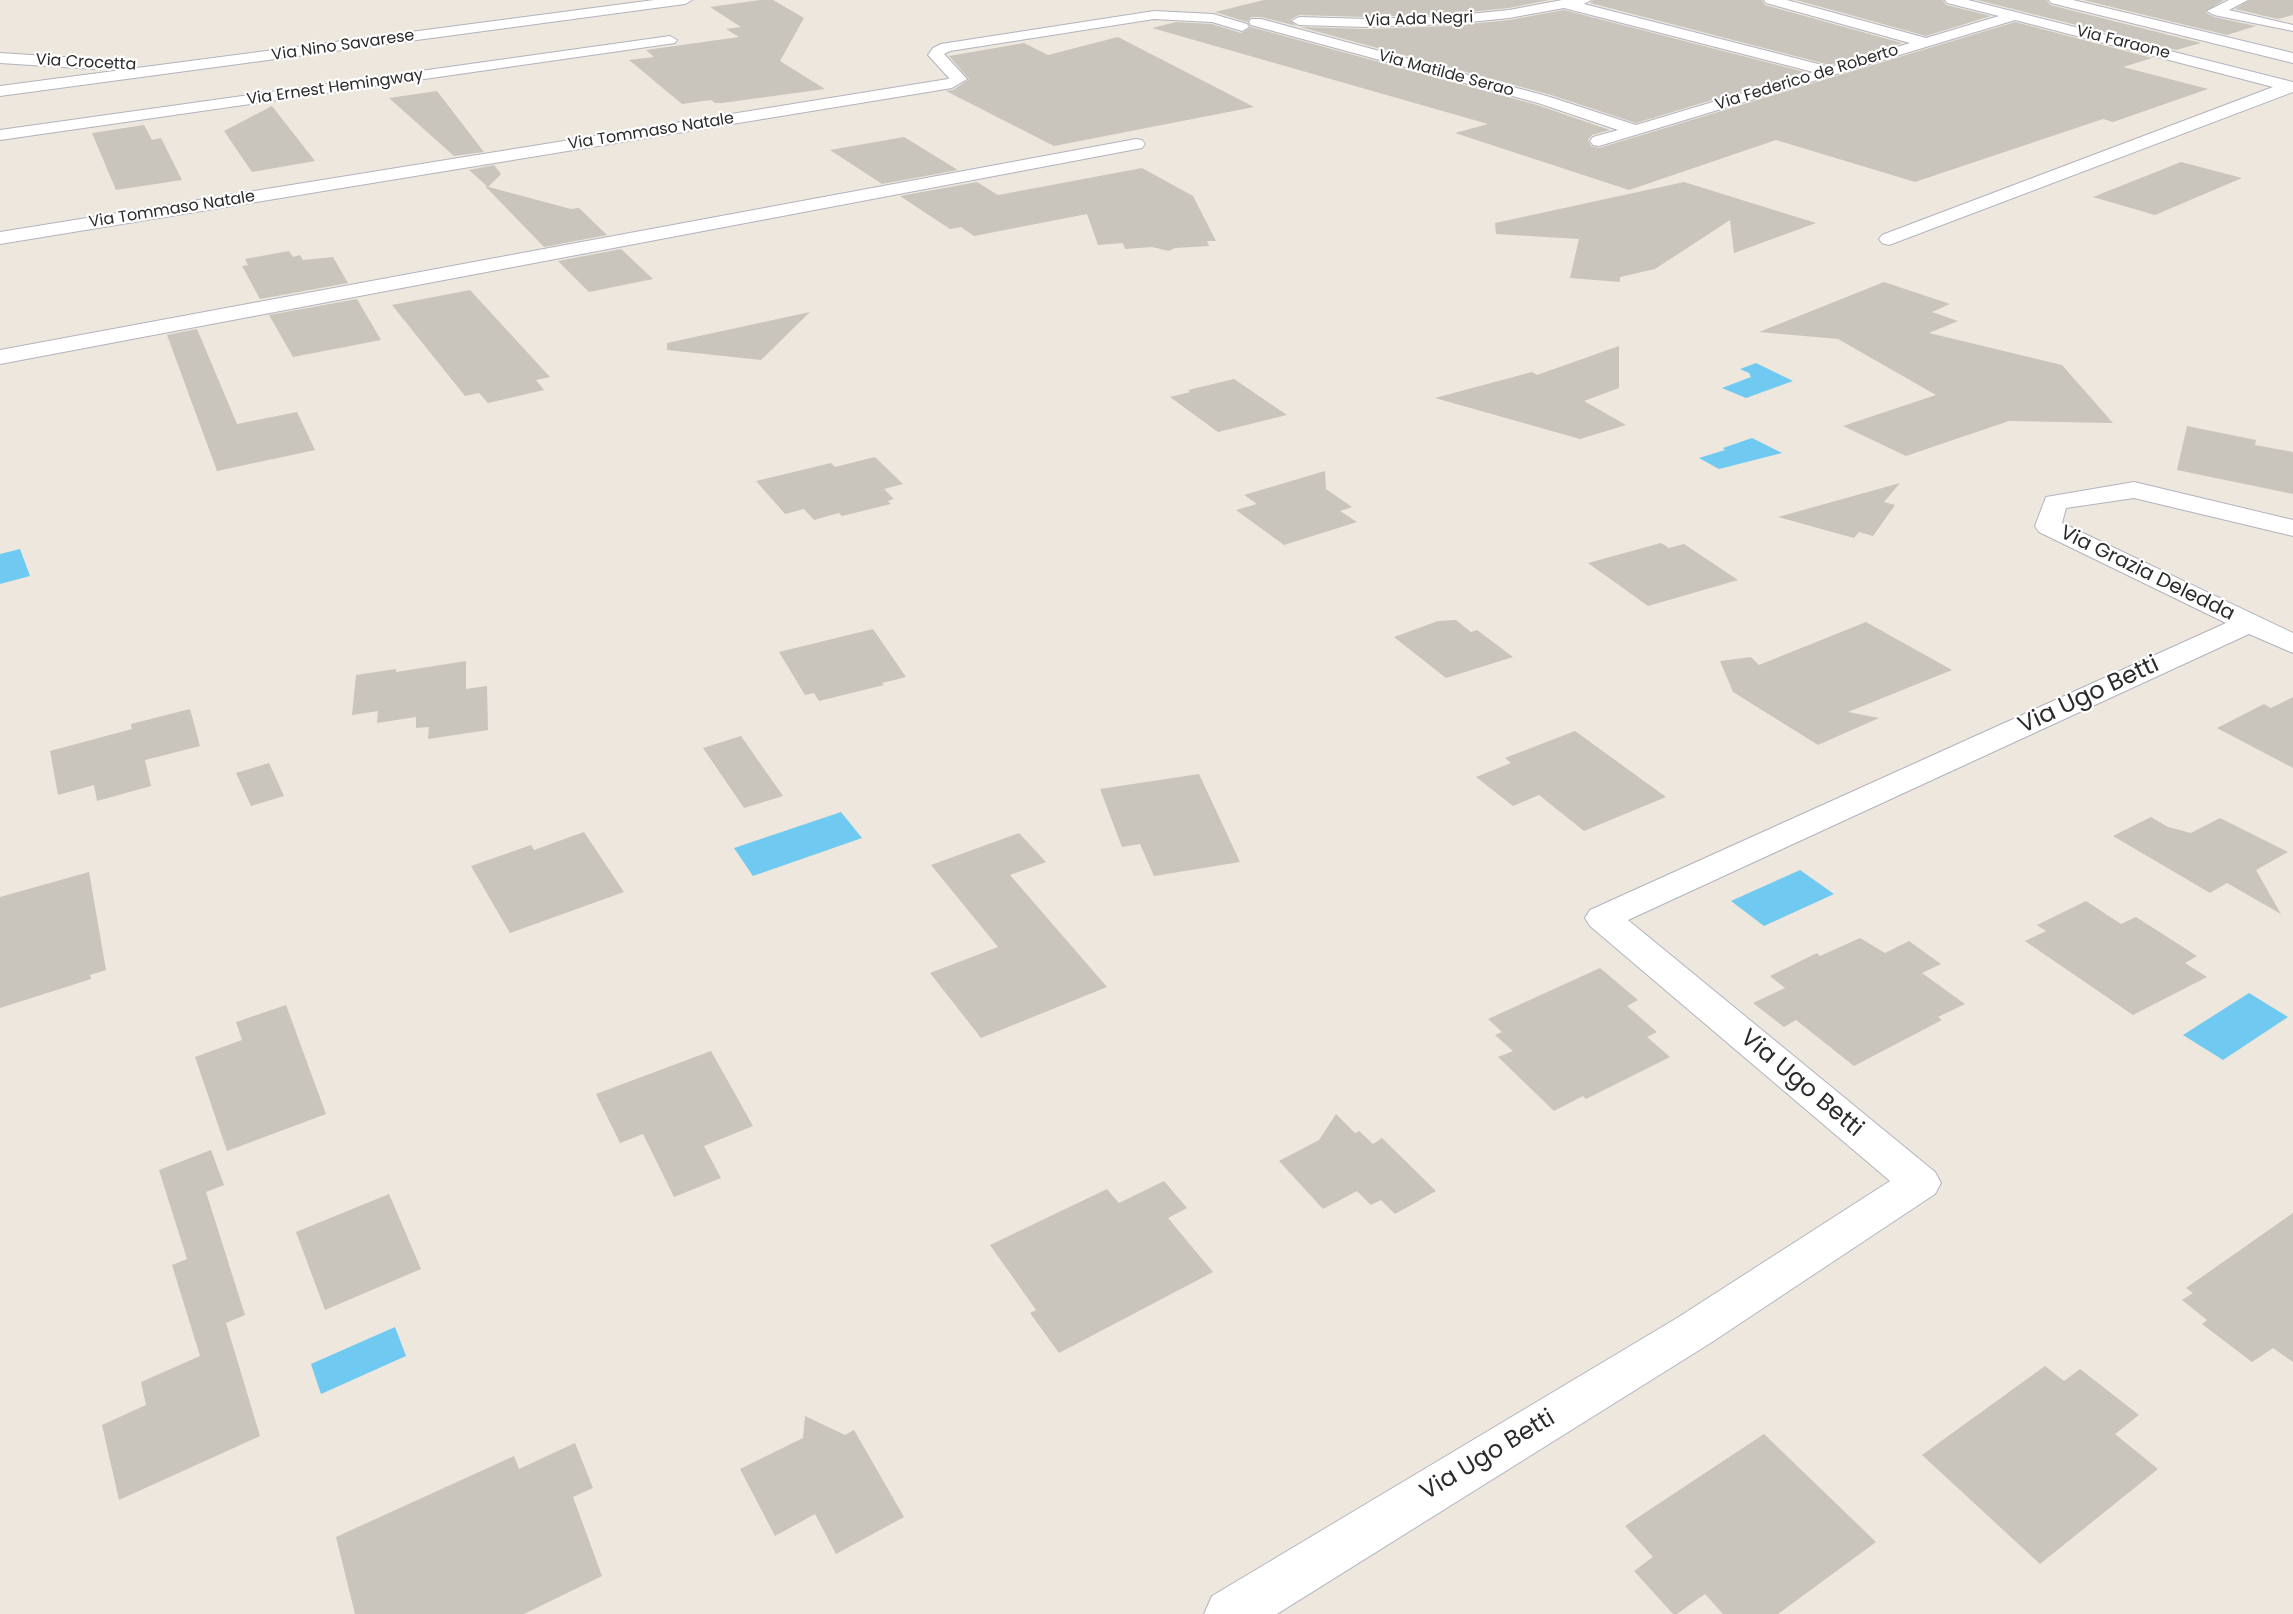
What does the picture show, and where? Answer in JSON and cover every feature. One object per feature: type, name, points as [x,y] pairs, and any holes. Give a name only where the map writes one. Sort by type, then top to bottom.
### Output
[{"type":"street","name":"Via Nino Savarese","points":[[0,91],[685,0]]},
{"type":"street","name":"Via Ada Negri","points":[[1249,25],[1260,19],[1367,23],[1450,20],[1509,14],[1584,0]]},
{"type":"street","points":[[1771,0],[1923,42]]},
{"type":"street","name":"Via Faraone","points":[[1952,0],[2292,83]]},
{"type":"street","points":[[1988,0],[2292,83]]},
{"type":"street","points":[[2241,0],[2214,11],[2291,28]]},
{"type":"street","points":[[2050,3],[2231,42],[2293,58]]},
{"type":"street","points":[[2050,3],[2293,68]]},
{"type":"street","points":[[1566,4],[1828,71]]},
{"type":"street","name":"Via Tommaso Natale","points":[[0,238],[952,83],[959,79],[936,55],[938,51],[946,47],[1154,15],[1213,18],[1249,25]]},
{"type":"street","name":"Via Federico de Roberto","points":[[1599,141],[2015,16]]},
{"type":"street","name":"Via Matilde Serao","points":[[1249,25],[1544,100],[1635,130]]},
{"type":"street","points":[[2231,42],[2291,28]]},
{"type":"street","name":"Via Ernest Hemingway","points":[[0,135],[670,40]]},
{"type":"street","name":"Via Crocetta","points":[[0,58],[172,68]]},
{"type":"street","points":[[1889,239],[2292,83]]},
{"type":"street","points":[[0,357],[1136,144]]},
{"type":"street","name":"Via Grazia Deledda","points":[[2293,528],[2134,490],[2055,502],[2048,526],[2293,644]]},
{"type":"street","name":"Via Ugo Betti","points":[[1230,1614],[1693,1331],[1920,1184],[1603,918],[2249,623]]},
{"type":"water","points":[[1756,363],[1793,381],[1746,398],[1722,388],[1751,377],[1749,373],[1740,369]]},
{"type":"water","points":[[1752,438],[1782,453],[1719,469],[1699,458],[1725,450],[1723,448]]},
{"type":"water","points":[[20,549],[30,576],[0,584],[0,554]]},
{"type":"water","points":[[841,812],[862,838],[753,876],[734,848]]},
{"type":"water","points":[[1800,870],[1834,894],[1764,926],[1731,901]]},
{"type":"water","points":[[2249,993],[2288,1017],[2223,1060],[2183,1035]]},
{"type":"water","points":[[395,1327],[406,1356],[321,1394],[311,1364]]},
{"type":"building","points":[[773,0],[804,18],[780,61],[825,89],[722,103],[715,103],[711,100],[682,104],[629,60],[654,57],[646,50],[739,37],[726,29],[741,27],[710,7]]},
{"type":"building","points":[[1264,0],[1550,0],[1509,8],[1450,14],[1367,17],[1299,15],[1290,20],[1297,26],[1261,17],[1251,17],[1247,22],[1215,12]]},
{"type":"building","points":[[1593,0],[1762,0],[1765,5],[1902,43],[1830,65],[1590,3]]},
{"type":"building","points":[[1796,0],[1943,0],[1946,5],[1991,16],[1926,36]]},
{"type":"building","points":[[1977,0],[2047,0],[2050,5],[2201,43],[2176,50]]},
{"type":"building","points":[[2083,0],[2224,0],[2205,12],[2214,17],[2256,26],[2227,35]]},
{"type":"building","points":[[2250,0],[2293,0],[2293,15],[2278,19],[2235,9]]},
{"type":"building","points":[[1564,10],[1805,72],[1636,123],[1551,95],[1300,27],[1367,29],[1450,26],[1509,20]]},
{"type":"building","points":[[1176,22],[1212,24],[1241,33],[1251,27],[1537,105],[1610,130],[1592,135],[1588,140],[1591,146],[1599,148],[2015,22],[2152,58],[2123,67],[2208,89],[2113,122],[2103,119],[1915,182],[1776,140],[1629,190],[1455,133],[1488,124],[1152,28]]},
{"type":"building","points":[[1118,37],[1254,107],[1054,146],[946,91],[953,90],[969,79],[949,56],[1024,43],[1048,55]]},
{"type":"building","points":[[437,91],[484,152],[454,156],[389,98]]},
{"type":"building","points":[[272,106],[315,161],[252,172],[224,131]]},
{"type":"building","points":[[144,125],[152,140],[161,138],[182,180],[116,190],[92,133]]},
{"type":"building","points":[[904,137],[958,170],[882,184],[830,150]]},
{"type":"building","points":[[2181,162],[2242,178],[2155,215],[2093,197]]},
{"type":"building","points":[[494,165],[501,174],[488,187],[469,170]]},
{"type":"building","points":[[1142,168],[1193,196],[1216,241],[1207,241],[1209,246],[1175,248],[1169,251],[1152,247],[1125,249],[1123,243],[1098,245],[1087,214],[974,236],[961,227],[950,229],[900,196],[977,182],[998,195]]},
{"type":"building","points":[[1684,182],[1816,223],[1734,253],[1730,220],[1655,269],[1620,277],[1620,282],[1570,278],[1579,239],[1496,234],[1495,223]]},
{"type":"building","points":[[485,186],[571,209],[579,208],[607,235],[544,247]]},
{"type":"building","points":[[621,249],[653,279],[589,292],[558,261]]},
{"type":"building","points":[[289,251],[293,257],[300,255],[303,260],[333,257],[348,283],[260,299],[242,266],[248,265],[245,259]]},
{"type":"building","points":[[1884,282],[1950,304],[1932,312],[1958,321],[1929,333],[2062,365],[2113,423],[2009,421],[1906,456],[1843,426],[1936,395],[1838,339],[1759,332]]},
{"type":"building","points":[[470,290],[550,377],[536,380],[544,390],[488,403],[479,393],[465,396],[392,305]]},
{"type":"building","points":[[357,299],[381,340],[293,357],[269,315]]},
{"type":"building","points":[[810,312],[761,360],[667,350],[667,343]]},
{"type":"building","points":[[197,329],[237,424],[297,412],[315,450],[217,471],[167,335]]},
{"type":"building","points":[[1619,346],[1619,388],[1584,401],[1626,425],[1580,439],[1435,398],[1532,372],[1537,375]]},
{"type":"building","points":[[1234,379],[1287,415],[1218,432],[1170,397],[1190,392],[1188,390]]},
{"type":"building","points":[[2187,426],[2256,440],[2255,445],[2293,452],[2293,494],[2177,470]]},
{"type":"building","points":[[875,457],[903,484],[884,489],[894,499],[888,501],[891,504],[842,516],[839,513],[814,520],[804,509],[785,514],[756,481],[831,463],[835,467]]},
{"type":"building","points":[[1325,471],[1326,489],[1352,507],[1340,511],[1357,522],[1284,545],[1236,510],[1257,504],[1244,495]]},
{"type":"building","points":[[1900,483],[1884,502],[1895,505],[1873,536],[1859,532],[1854,538],[1778,517]]},
{"type":"building","points":[[1661,543],[1669,548],[1684,544],[1738,580],[1648,606],[1588,563]]},
{"type":"building","points":[[1456,620],[1471,632],[1477,630],[1513,657],[1446,678],[1394,637],[1438,621]]},
{"type":"building","points":[[1866,622],[1952,670],[1848,712],[1879,718],[1818,745],[1733,692],[1720,661],[1751,657],[1759,665]]},
{"type":"building","points":[[873,629],[906,677],[882,683],[884,685],[819,701],[814,693],[805,695],[779,652]]},
{"type":"building","points":[[466,661],[466,689],[487,686],[488,730],[428,739],[429,727],[416,728],[416,717],[377,723],[378,711],[352,715],[356,675],[396,669],[396,672]]},
{"type":"building","points":[[2293,697],[2293,768],[2217,728],[2264,704],[2271,708]]},
{"type":"building","points":[[190,709],[200,746],[145,760],[151,786],[97,801],[94,785],[58,795],[50,751],[132,729],[131,724]]},
{"type":"building","points":[[1575,731],[1666,797],[1584,831],[1539,795],[1513,806],[1476,777],[1511,763],[1505,758]]},
{"type":"building","points":[[741,736],[783,796],[744,808],[703,748]]},
{"type":"building","points":[[269,763],[284,796],[251,806],[236,773]]},
{"type":"building","points":[[1199,774],[1240,862],[1154,876],[1140,844],[1122,847],[1100,789]]},
{"type":"building","points":[[2151,817],[2168,827],[2191,833],[2220,818],[2288,852],[2256,870],[2281,914],[2227,883],[2210,893],[2113,836]]},
{"type":"building","points":[[584,832],[624,892],[510,933],[471,866],[531,845],[534,850]]},
{"type":"building","points":[[1019,833],[1046,862],[1010,875],[1107,987],[981,1038],[930,973],[998,947],[931,865]]},
{"type":"building","points":[[89,872],[106,970],[90,975],[91,979],[0,1008],[0,897]]},
{"type":"building","points":[[2086,901],[2121,924],[2136,917],[2197,956],[2185,963],[2207,977],[2133,1015],[2025,941],[2046,931],[2037,925]]},
{"type":"building","points":[[1860,938],[1885,953],[1909,941],[1941,964],[1922,973],[1965,1004],[1938,1017],[1942,1020],[1854,1066],[1796,1020],[1784,1027],[1753,1003],[1785,988],[1770,976],[1817,953],[1820,956]]},
{"type":"building","points":[[1600,968],[1638,1000],[1627,1006],[1657,1032],[1647,1037],[1670,1057],[1586,1099],[1583,1096],[1554,1111],[1498,1057],[1513,1051],[1495,1035],[1502,1032],[1488,1019]]},
{"type":"building","points":[[286,1005],[326,1114],[227,1151],[195,1057],[242,1040],[236,1022]]},
{"type":"building","points":[[711,1051],[753,1126],[704,1146],[721,1178],[674,1197],[643,1134],[620,1143],[596,1094]]},
{"type":"building","points":[[1336,1114],[1355,1133],[1359,1131],[1373,1144],[1382,1138],[1436,1191],[1395,1214],[1381,1200],[1371,1205],[1357,1191],[1323,1209],[1279,1161],[1319,1140]]},
{"type":"building","points":[[211,1150],[224,1185],[206,1192],[245,1315],[226,1323],[260,1436],[119,1500],[102,1425],[146,1405],[141,1382],[200,1356],[172,1265],[187,1259],[159,1170]]},
{"type":"building","points":[[1164,1181],[1187,1208],[1168,1218],[1213,1272],[1059,1353],[1030,1313],[1036,1310],[990,1245],[1107,1189],[1119,1203]]},
{"type":"building","points":[[389,1194],[421,1269],[325,1310],[296,1232]]},
{"type":"building","points":[[2293,1213],[2293,1362],[2273,1348],[2252,1362],[2202,1324],[2207,1320],[2182,1300],[2193,1293],[2186,1288]]},
{"type":"building","points":[[2045,1366],[2064,1381],[2080,1369],[2139,1415],[2115,1434],[2158,1469],[2040,1564],[1922,1455]]},
{"type":"building","points":[[805,1416],[845,1435],[854,1430],[904,1517],[836,1554],[815,1514],[775,1536],[740,1469],[803,1438]]},
{"type":"building","points":[[1764,1434],[1876,1542],[1778,1614],[1723,1614],[1705,1594],[1677,1614],[1673,1614],[1634,1571],[1653,1557],[1625,1526]]},
{"type":"building","points":[[575,1443],[593,1488],[573,1497],[602,1576],[524,1614],[355,1614],[336,1537],[514,1456],[519,1469]]}]
